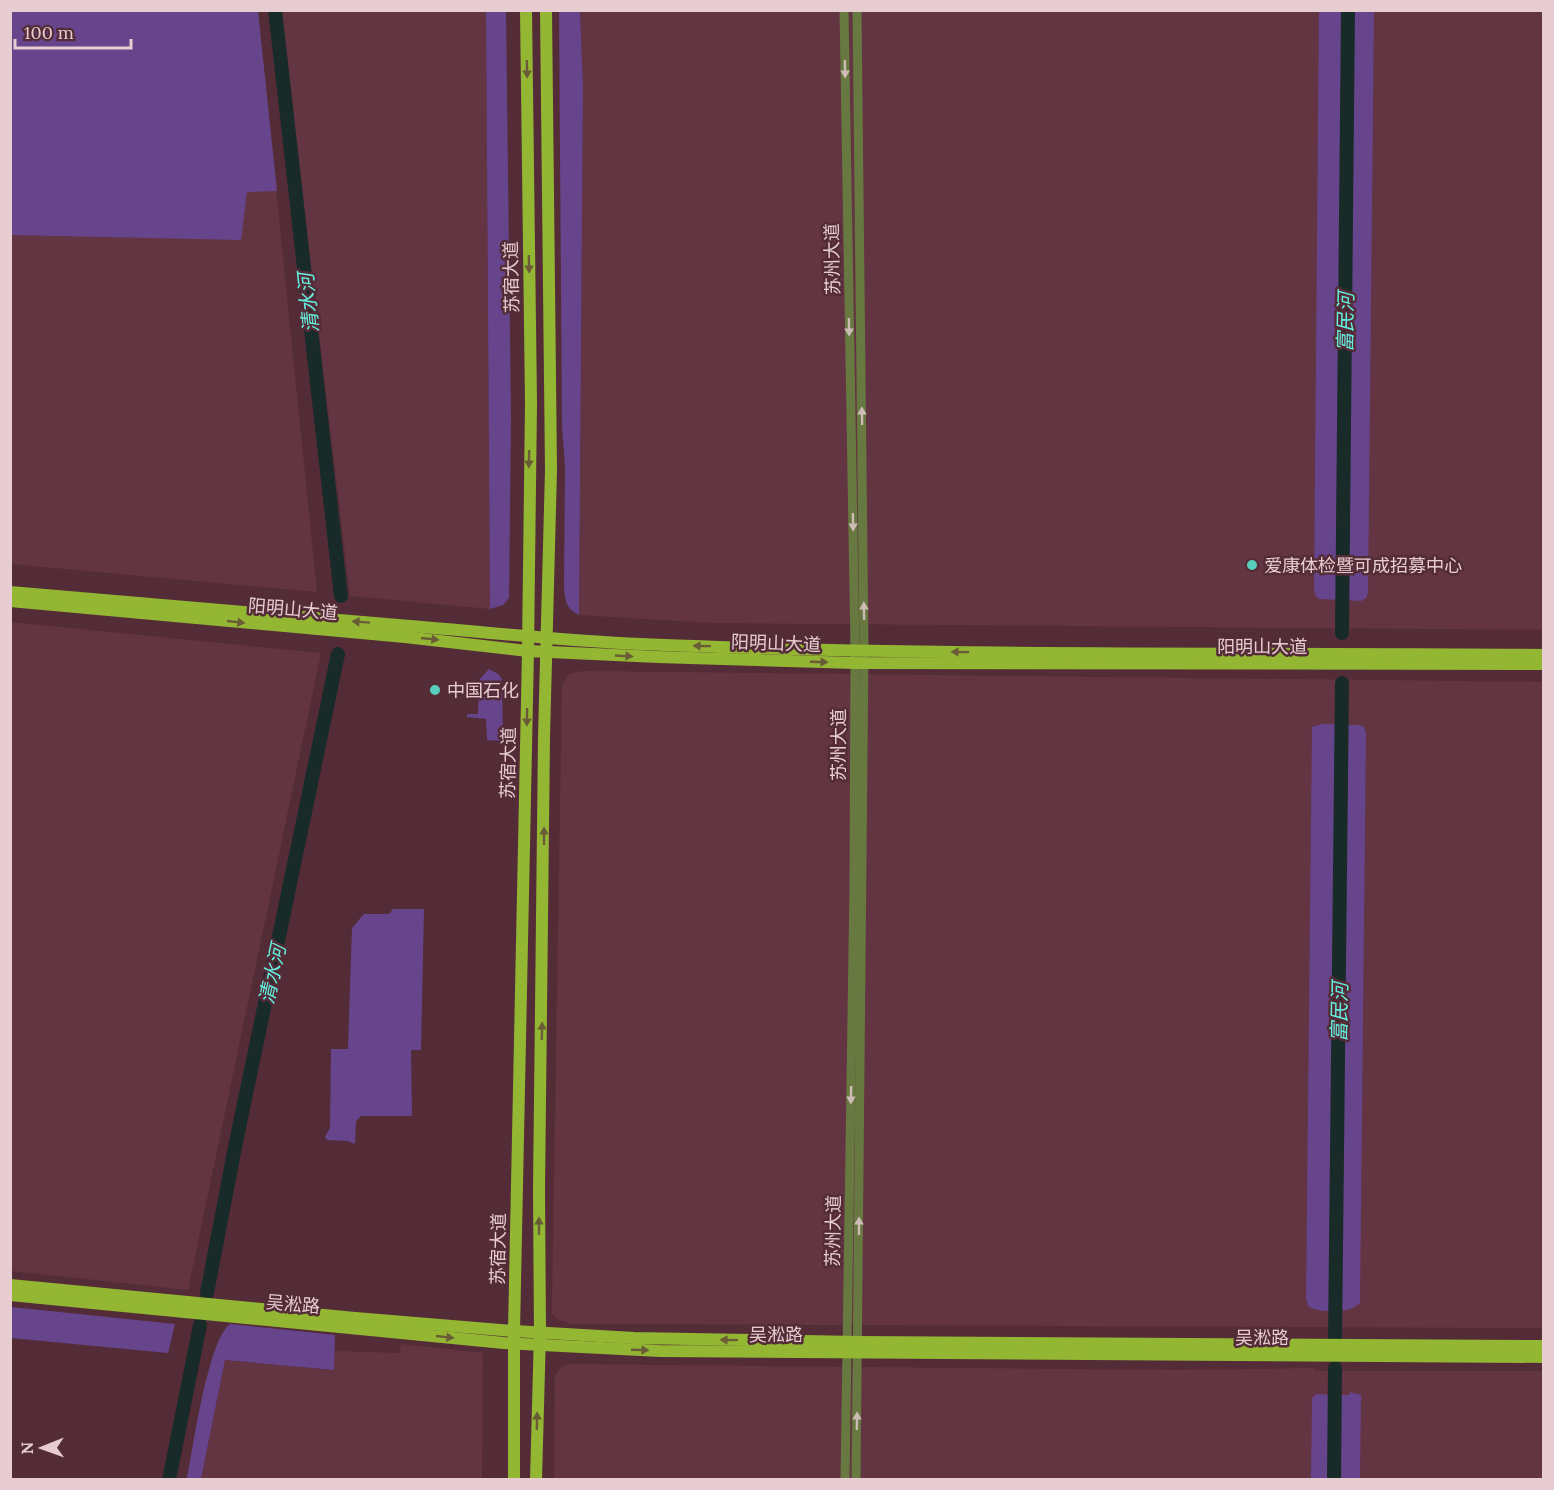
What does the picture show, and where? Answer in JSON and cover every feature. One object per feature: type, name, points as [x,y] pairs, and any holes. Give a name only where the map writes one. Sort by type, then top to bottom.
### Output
[{"type":"main road","name":"苏宿大道","points":[[514,1479],[514,1337],[531,403],[526,10]]},
{"type":"main road","name":"苏宿大道","points":[[536,1479],[551,470],[546,10]]},
{"type":"main road","name":"阳明山大道","points":[[10,592],[548,639],[860,656],[1544,655]]},
{"type":"main road","name":"阳明山大道","points":[[10,601],[547,652],[1544,664]]},
{"type":"main road","name":"吴淞路","points":[[10,1286],[514,1337]]},
{"type":"main road","name":"吴淞路","points":[[10,1295],[539,1339],[634,1338],[853,1347],[1544,1357]]},
{"type":"main road","name":"吴淞路","points":[[853,1347],[1544,1346]]},
{"type":"street","name":"苏州大道","points":[[844,10],[860,656]]},
{"type":"street","name":"苏州大道","points":[[856,1479],[853,1347],[860,656],[857,10]]},
{"type":"street","name":"苏州大道","points":[[845,1479],[853,1347]]},
{"type":"shaded area","points":[[11,10],[258,11],[277,191],[247,192],[241,240],[11,235]]},
{"type":"shaded area","points":[[10,11],[258,11],[317,592],[11,564]]},
{"type":"shaded area","points":[[281,11],[486,11],[490,609],[350,596]]},
{"type":"shaded area","points":[[486,11],[506,11],[511,418],[509,598],[503,605],[490,609]]},
{"type":"shaded area","points":[[559,11],[580,11],[583,86],[579,615],[567,604],[564,587],[565,468],[562,425]]},
{"type":"shaded area","points":[[580,11],[1543,11],[1543,630],[711,623],[579,615],[583,86]]},
{"type":"shaded area","points":[[1319,11],[1374,11],[1368,593],[1361,601],[1319,599],[1315,595],[1314,587]]},
{"type":"shaded area","points":[[11,622],[321,653],[188,1290],[11,1271]]},
{"type":"shaded area","points":[[489,669],[502,679],[503,741],[487,740],[486,719],[467,717],[467,714],[478,714],[479,691],[470,690]]},
{"type":"shaded area","points":[[583,671],[1543,682],[1543,1328],[571,1324],[557,1319],[552,1313],[552,1303],[562,686],[569,674]]},
{"type":"shaded area","points":[[1323,724],[1359,725],[1364,727],[1366,733],[1360,1303],[1343,1311],[1309,1307],[1306,1300],[1312,727]]},
{"type":"shaded area","points":[[393,909],[424,909],[421,1050],[411,1050],[412,1116],[361,1116],[356,1121],[355,1144],[347,1141],[327,1140],[325,1137],[330,1128],[331,1049],[348,1049],[352,928],[364,914],[389,914]]},
{"type":"shaded area","points":[[11,1307],[175,1324],[168,1353],[11,1338]]},
{"type":"shaded area","points":[[230,1324],[335,1335],[334,1370],[225,1360],[201,1479],[187,1479],[208,1372],[222,1334]]},
{"type":"shaded area","points":[[401,1344],[483,1353],[482,1479],[201,1480],[225,1360],[334,1370],[334,1351],[399,1353]]},
{"type":"shaded area","points":[[568,1364],[1543,1371],[1543,1479],[554,1480],[555,1376],[561,1367]]},
{"type":"shaded area","points":[[1350,1392],[1361,1395],[1360,1479],[1311,1479],[1312,1398],[1316,1394],[1350,1395]]},
{"type":"waterway","name":"清水河","points":[[275,10],[341,596]]},
{"type":"waterway","name":"富民河","points":[[1342,633],[1348,10]]},
{"type":"waterway","name":"清水河","points":[[207,1293],[236,1142],[338,654]]},
{"type":"waterway","name":"富民河","points":[[1335,1341],[1342,683]]},
{"type":"waterway","name":"清水河","points":[[169,1480],[200,1325]]},
{"type":"waterway","name":"富民河","points":[[1334,1480],[1335,1368]]},
{"type":"place","name":"爱康体检暨可成招募中心","points":[[1252,565]]},
{"type":"place","name":"中国石化","points":[[435,690]]}]
